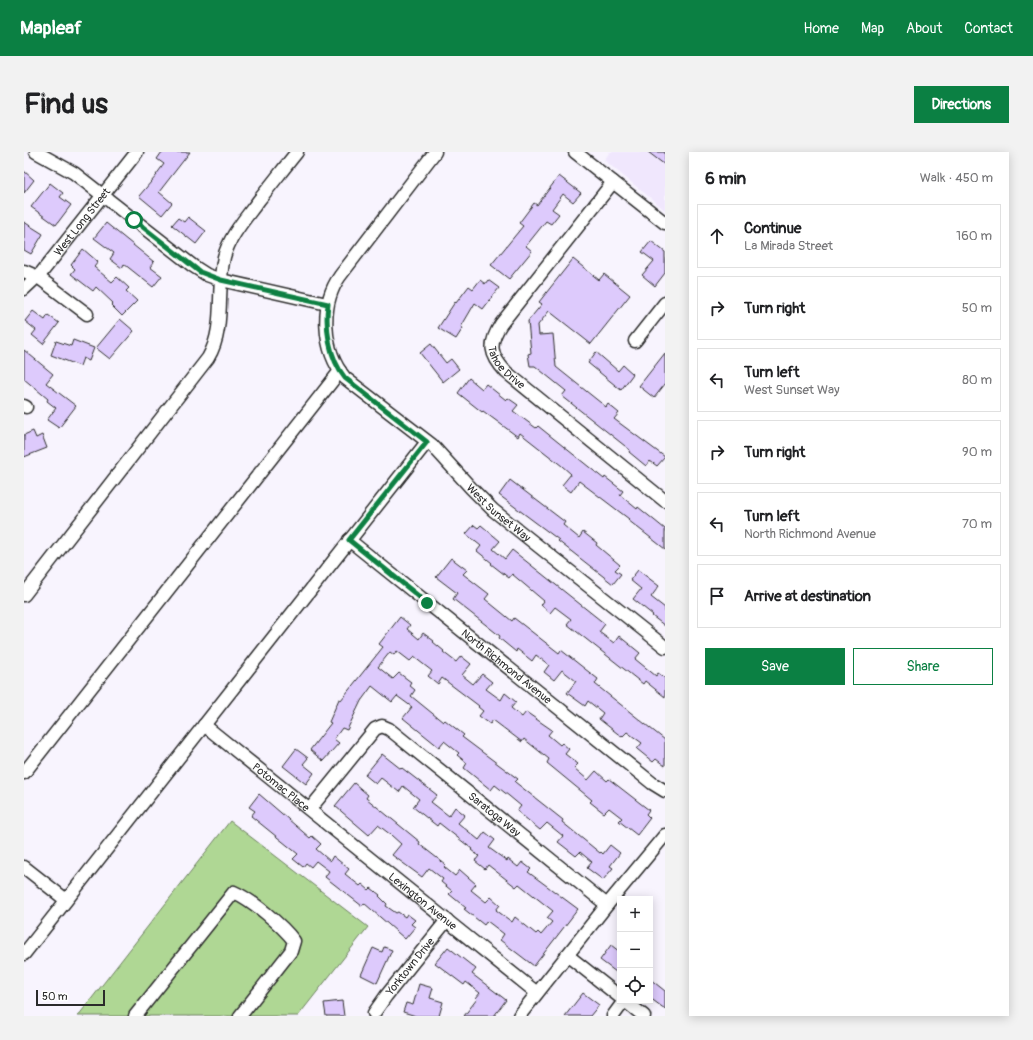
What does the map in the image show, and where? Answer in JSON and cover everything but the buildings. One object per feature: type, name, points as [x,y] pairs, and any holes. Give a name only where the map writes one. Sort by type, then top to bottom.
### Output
[{"type":"street","points":[[36,152],[74,173],[206,275],[221,280],[328,304]]},
{"type":"street","name":"West Long Street","points":[[24,289],[38,277],[137,152]]},
{"type":"street","points":[[24,594],[208,358],[218,334],[221,280],[225,256],[236,232],[296,152]]},
{"type":"street","points":[[24,772],[340,371],[334,358],[329,340],[326,320],[328,304],[336,282],[435,152]]},
{"type":"street","points":[[575,152],[588,156],[613,182],[665,223]]},
{"type":"street","name":"Tahoe Drive","points":[[613,182],[500,324],[495,332],[492,342],[492,350],[500,366],[506,372],[665,501]]},
{"type":"street","points":[[24,271],[38,277],[87,314]]},
{"type":"street","points":[[635,341],[665,303]]},
{"type":"street","name":"West Sunset Way","points":[[340,371],[345,378],[427,442],[489,506],[665,647]]},
{"type":"street","points":[[24,954],[427,442]]},
{"type":"street","name":"North Richmond Avenue","points":[[349,540],[652,783],[665,791]]},
{"type":"street","name":"Potomac Place","points":[[204,724],[310,809],[376,729],[382,726]]},
{"type":"street","name":"Saratoga Way","points":[[382,726],[389,728],[607,905]]},
{"type":"street","name":"Lexington Avenue","points":[[310,809],[537,993]]},
{"type":"street","points":[[519,1016],[665,835]]},
{"type":"street","points":[[24,867],[66,900]]},
{"type":"street","points":[[135,1016],[234,892],[244,897],[287,932],[294,941],[291,952],[240,1016]]},
{"type":"street","name":"Yorktown Drive","points":[[374,1013],[447,920]]},
{"type":"street","points":[[567,955],[617,995]]},
{"type":"street","points":[[613,1016],[622,1004]]},
{"type":"street","points":[[628,1004],[644,1016]]},
{"type":"shaded area","points":[[610,152],[665,152],[665,210],[604,160]]},
{"type":"green space","points":[[230,821],[368,927],[298,1016],[78,1016]]},
{"type":"route","points":[[134,220],[200,272],[206,275],[221,280],[328,304],[326,320],[330,348],[340,371],[345,378],[427,442],[349,540],[427,603]]}]
